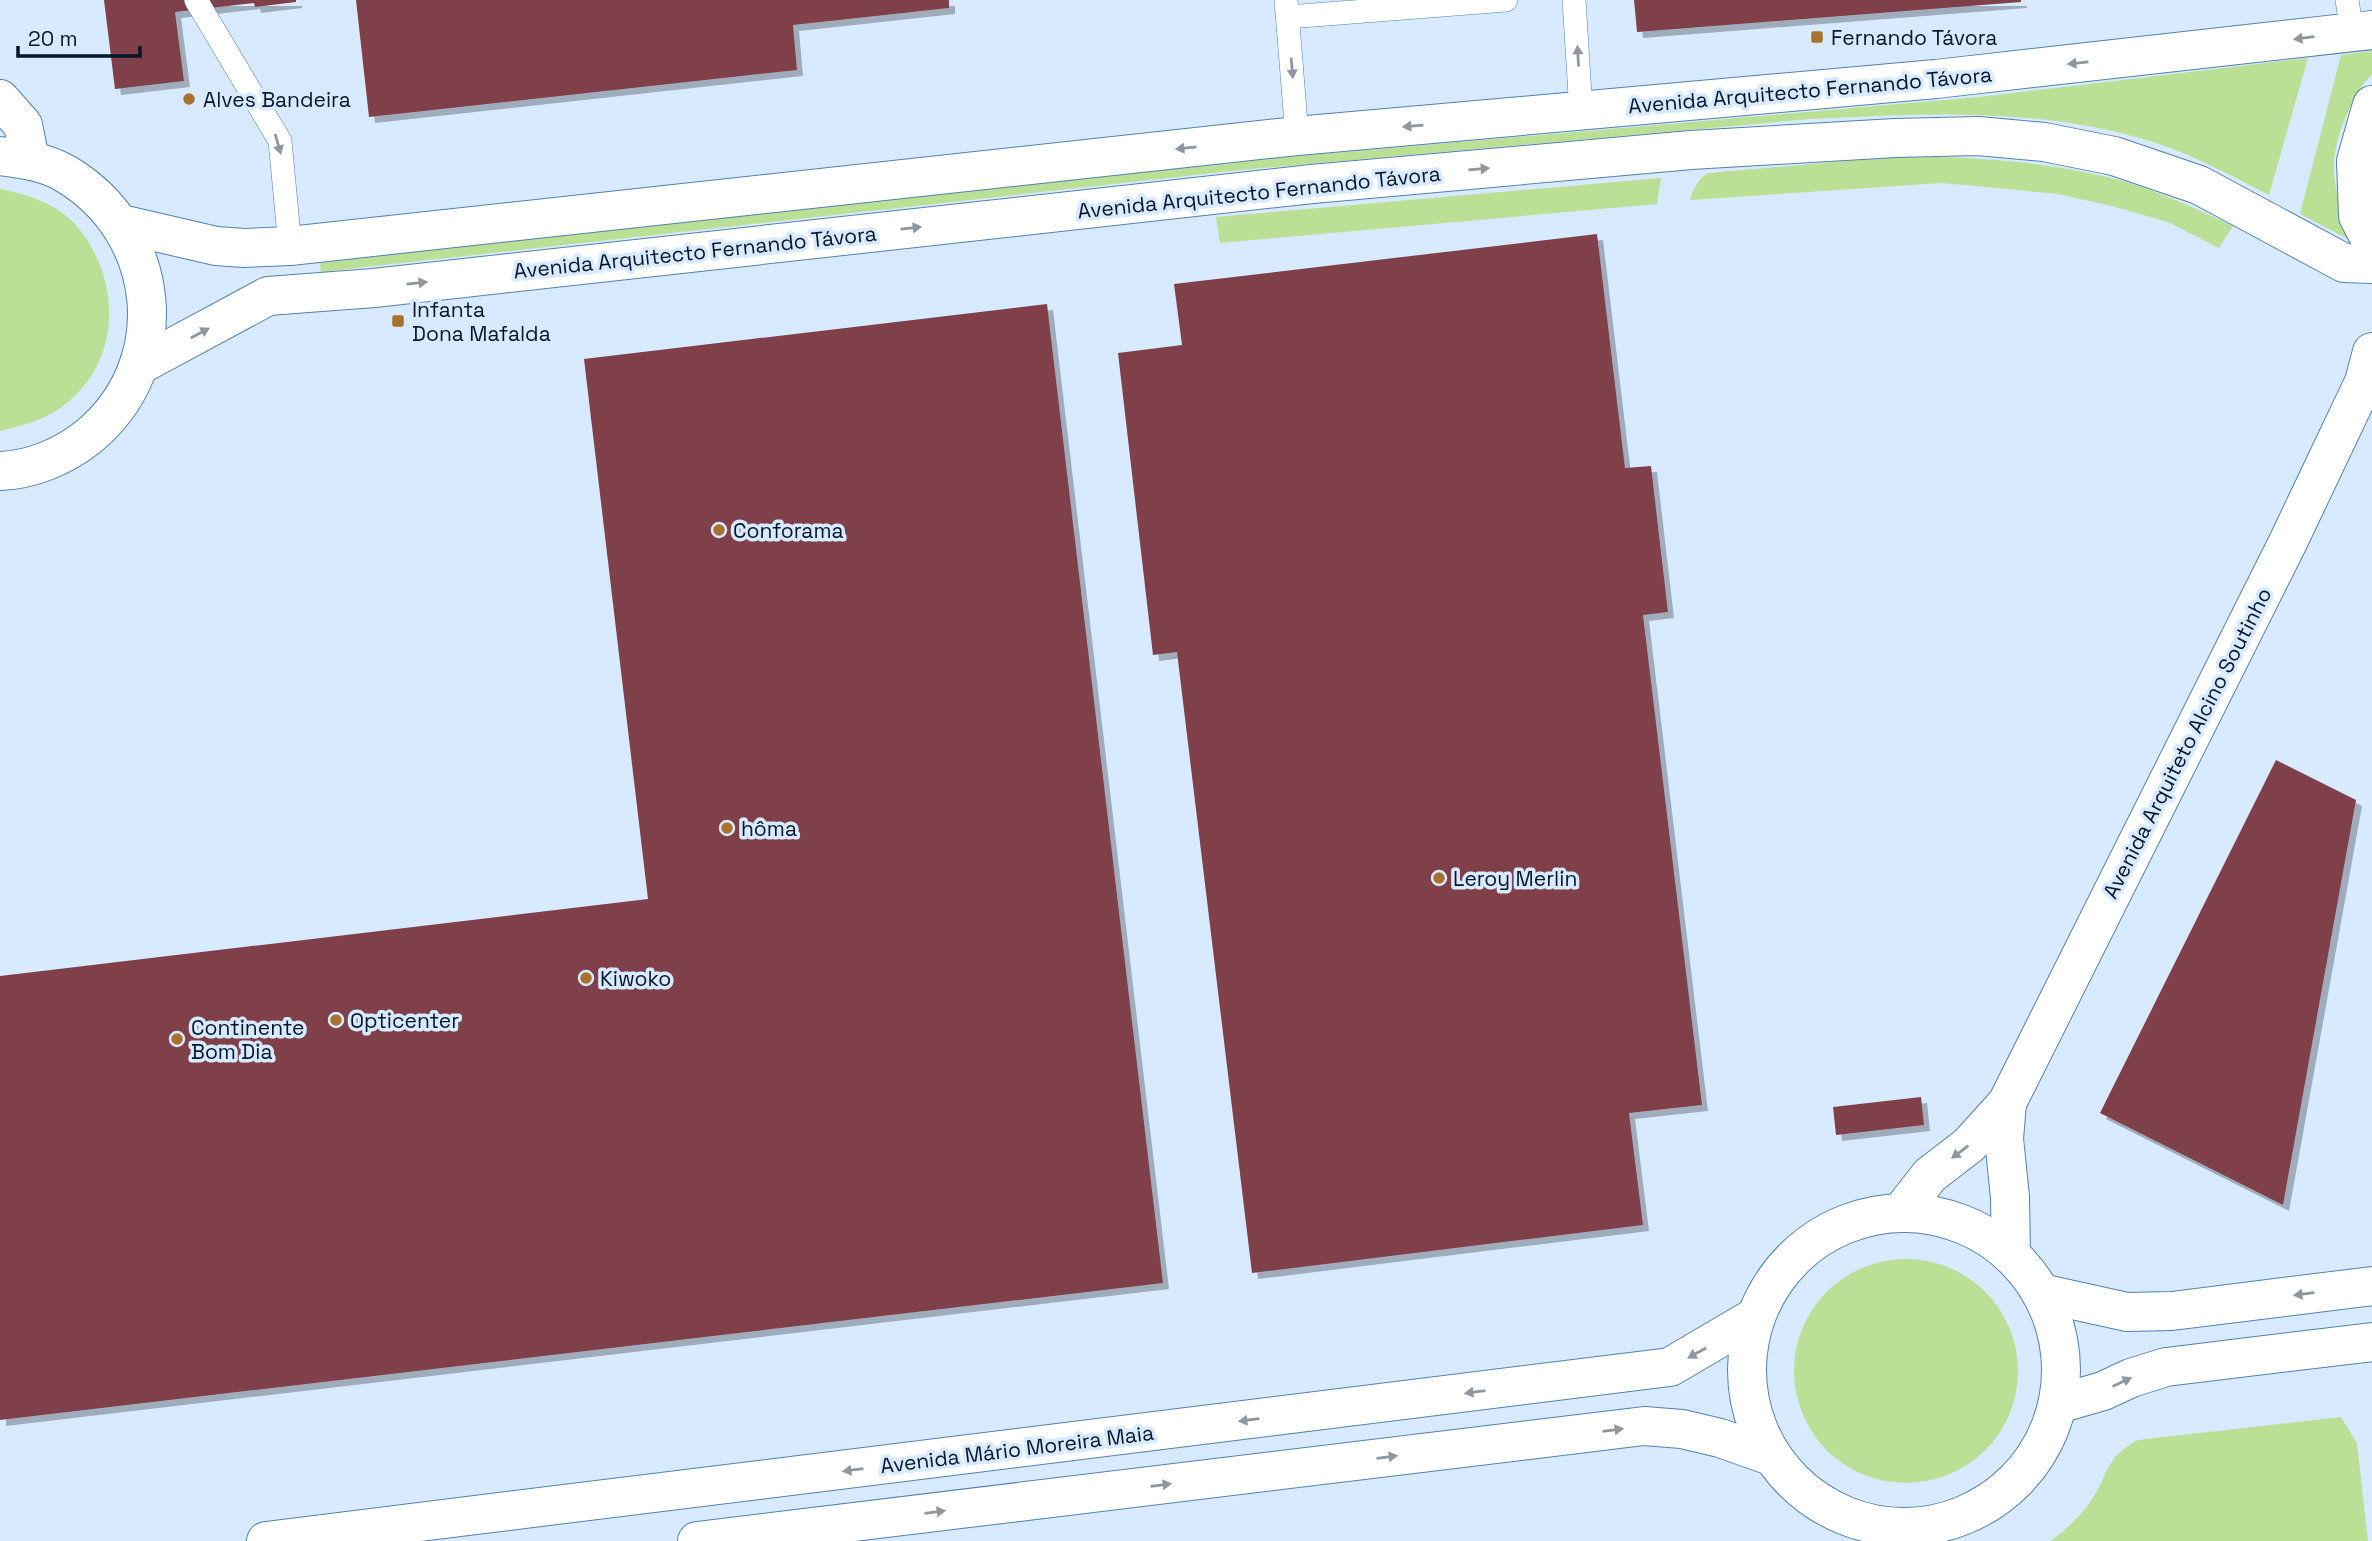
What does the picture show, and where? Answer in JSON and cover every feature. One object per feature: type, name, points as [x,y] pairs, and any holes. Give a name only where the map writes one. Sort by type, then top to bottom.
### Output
[{"type":"main road","name":"Avenida Arquitecto Fernando Távora","points":[[121,224],[216,246],[290,246],[1297,136],[1936,79],[2357,20]]},
{"type":"main road","points":[[0,99],[23,125],[15,158],[65,173],[96,195],[121,224],[138,257],[147,293],[148,330],[140,365],[124,398],[102,425],[74,448],[43,463],[0,471]]},
{"type":"main road","points":[[2372,105],[2356,161],[2358,216],[2372,243]]},
{"type":"main road","name":"Avenida Arquitecto Fernando Távora","points":[[140,365],[268,296],[374,288],[1312,184],[1690,150],[1895,138],[1991,137],[2043,142],[2114,156],[2199,185],[2344,263],[2372,264]]},
{"type":"main road","name":"Avenida Arquiteto Alcino Soutinho","points":[[1901,1212],[1930,1175],[1969,1145],[2007,1103],[2288,542],[2369,370]]},
{"type":"main road","name":"Avenida Arquiteto Alcino Soutinho","points":[[2007,1103],[2004,1139],[2010,1197],[2011,1255]]},
{"type":"main road","points":[[1901,1212],[1941,1217],[1979,1231],[2011,1255],[2028,1272],[2041,1293],[2056,1328],[2062,1366],[2058,1404],[2043,1444],[1980,1524],[1856,1530],[1792,1482],[1771,1456],[1756,1424],[1747,1389],[1747,1353],[1755,1317],[1777,1276],[1810,1243],[1851,1222],[1901,1212]]},
{"type":"main road","points":[[2041,1293],[2127,1312],[2172,1311],[2372,1286]]},
{"type":"main road","name":"Avenida Mário Moreira Maia","points":[[266,1541],[1670,1367],[1755,1317]]},
{"type":"main road","points":[[2058,1404],[2103,1391],[2130,1378],[2166,1367],[2372,1342]]},
{"type":"main road","points":[[697,1541],[1644,1426],[1682,1429],[1720,1438],[1771,1456]]},
{"type":"lane","points":[[196,0],[280,141],[290,246]]},
{"type":"lane","points":[[1297,136],[1287,8],[1506,0]]},
{"type":"lane","points":[[1574,0],[1581,111]]},
{"type":"green space","points":[[2372,51],[2372,74],[2357,94],[2345,119],[2334,159],[2336,189],[2352,241],[2300,214],[2341,55]]},
{"type":"green space","points":[[2308,58],[2269,195],[2183,153],[2111,131],[2026,118],[1896,115],[1810,119],[1231,171],[321,272],[320,263],[650,224],[1230,162],[1979,97]]},
{"type":"green space","points":[[1903,156],[2006,161],[2082,172],[2123,181],[2155,192],[2233,226],[2219,248],[2168,222],[2112,206],[2058,194],[1942,183],[1690,200],[1696,185],[1708,173]]},
{"type":"green space","points":[[1661,178],[1657,204],[1220,243],[1216,217]]},
{"type":"green space","points":[[0,189],[41,201],[60,211],[76,225],[91,246],[101,268],[109,316],[99,362],[86,383],[68,402],[44,417],[0,431]]},
{"type":"green space","points":[[1906,1259],[1928,1261],[1959,1272],[1985,1292],[2005,1318],[2016,1349],[2016,1393],[2005,1424],[1985,1450],[1959,1470],[1928,1481],[1906,1483],[1884,1481],[1853,1470],[1827,1450],[1807,1424],[1796,1393],[1794,1371],[1796,1349],[1807,1318],[1827,1292],[1853,1272],[1884,1261]]},
{"type":"green space","points":[[2341,1417],[2357,1443],[2368,1541],[2051,1541],[2087,1507],[2119,1453],[2138,1440]]},
{"type":"building","points":[[104,0],[296,2],[255,7],[254,3],[175,12],[184,81],[115,89]]},
{"type":"building","points":[[356,0],[949,0],[949,8],[793,25],[797,70],[369,117]]},
{"type":"building","points":[[1634,0],[2021,0],[2021,2],[1637,32]]},
{"type":"building","name":"Leroy Merlin","points":[[1597,234],[1625,468],[1651,466],[1668,612],[1643,615],[1702,1105],[1629,1113],[1643,1225],[1252,1273],[1177,652],[1153,655],[1118,353],[1182,345],[1174,284]]},
{"type":"building","points":[[1047,304],[1163,1283],[0,1420],[0,976],[648,899],[584,359]]},
{"type":"building","points":[[2276,760],[2356,800],[2283,1205],[2100,1113]]},
{"type":"building","points":[[1921,1097],[1924,1125],[1836,1135],[1833,1107]]},
{"type":"place","name":"Fernando Távora","points":[[1817,37]]},
{"type":"place","name":"Alves Bandeira","points":[[189,99]]},
{"type":"place","name":"Infanta Dona Mafalda","points":[[398,321]]},
{"type":"place","name":"Conforama","points":[[719,530]]},
{"type":"place","name":"hôma","points":[[727,828]]},
{"type":"place","name":"Leroy Merlin","points":[[1439,878]]},
{"type":"place","name":"Kiwoko","points":[[586,978]]},
{"type":"place","name":"Opticenter","points":[[336,1020]]},
{"type":"place","name":"Continente Bom Dia","points":[[177,1039]]}]
